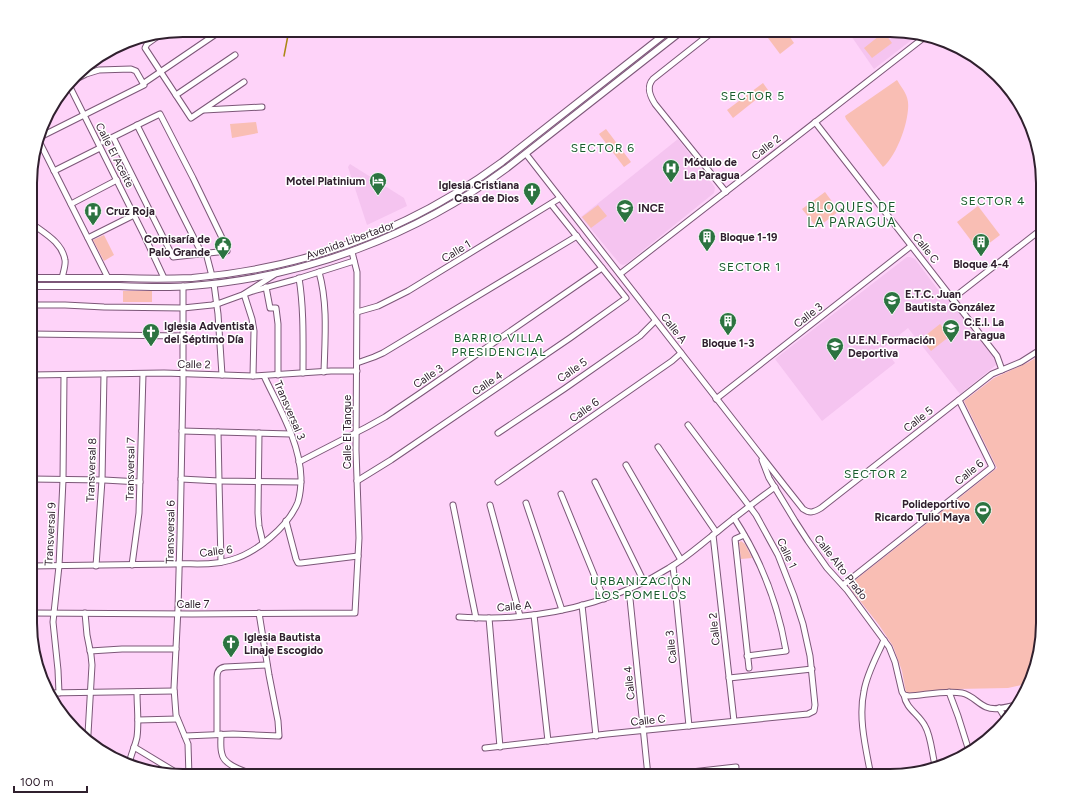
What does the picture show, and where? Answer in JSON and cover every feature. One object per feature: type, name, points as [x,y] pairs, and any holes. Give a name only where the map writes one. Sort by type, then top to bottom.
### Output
[{"type":"main road","name":"Avenida Libertador","points":[[37,278],[190,278],[212,276],[249,271],[287,263],[321,254],[364,239],[405,221],[455,194],[491,170],[661,37]]},
{"type":"main road","name":"Avenida Libertador","points":[[37,286],[183,286],[214,284],[274,274],[312,265],[373,244],[409,228],[453,204],[490,181],[674,37]]},
{"type":"main road","points":[[521,147],[526,154]]},
{"type":"main road","points":[[212,276],[214,284]]},
{"type":"street","points":[[46,134],[144,84],[212,37]]},
{"type":"street","points":[[706,37],[659,74],[651,81],[649,86],[651,96],[656,104],[726,192]]},
{"type":"street","name":"Calle 2","points":[[615,284],[621,276],[726,192],[920,40]]},
{"type":"street","points":[[152,41],[145,48],[192,118],[244,82]]},
{"type":"street","points":[[176,95],[235,55]]},
{"type":"street","points":[[86,74],[93,71],[131,69],[136,71],[144,84]]},
{"type":"street","name":"Calle El Aceite","points":[[71,90],[164,278]]},
{"type":"street","points":[[203,110],[262,107]]},
{"type":"street","points":[[103,142],[113,137],[137,125],[160,114],[193,178],[227,251],[173,257],[113,137]]},
{"type":"street","name":"Calle C","points":[[815,122],[997,356],[1002,370]]},
{"type":"street","points":[[137,125],[204,254],[212,276]]},
{"type":"street","points":[[42,147],[108,278]]},
{"type":"street","points":[[54,171],[100,148]]},
{"type":"street","name":"Calle A","points":[[526,154],[760,455],[803,509],[810,512]]},
{"type":"street","points":[[71,204],[116,180]]},
{"type":"street","name":"Calle 1","points":[[357,312],[378,306],[408,291],[560,198]]},
{"type":"street","points":[[551,204],[615,284]]},
{"type":"street","points":[[88,238],[134,215]]},
{"type":"street","points":[[37,227],[53,239],[59,246],[65,261],[62,278]]},
{"type":"street","points":[[952,299],[1036,233]]},
{"type":"street","points":[[357,363],[382,353],[577,236]]},
{"type":"street","name":"Calle 3","points":[[716,399],[911,246]]},
{"type":"street","points":[[592,256],[600,250]]},
{"type":"street","name":"Calle El Tanque","points":[[352,252],[357,272],[356,432],[359,538],[355,613]]},
{"type":"street","name":"Avenida Libertador","points":[[37,305],[183,308],[205,306],[217,304],[266,287],[354,261]]},
{"type":"street","name":"Calle 3","points":[[299,462],[375,422],[422,392],[602,268]]},
{"type":"street","points":[[319,272],[324,290],[324,372]]},
{"type":"street","points":[[253,376],[254,331],[244,294],[274,274]]},
{"type":"street","points":[[299,278],[303,329],[303,373]]},
{"type":"street","points":[[214,284],[217,304],[222,375]]},
{"type":"street","name":"Calle 4","points":[[357,481],[391,460],[626,298],[615,284]]},
{"type":"street","name":"Transversal 6","points":[[183,286],[181,479],[178,614],[174,691],[177,718],[185,736],[188,749],[189,769]]},
{"type":"street","name":"Transversal 3","points":[[266,287],[270,308],[276,308],[278,324],[278,375]]},
{"type":"street","name":"Calle 5","points":[[498,433],[634,340],[646,331],[655,321]]},
{"type":"street","points":[[37,334],[182,336]]},
{"type":"street","name":"Calle 5","points":[[810,512],[821,508],[992,374],[1021,362],[1036,352]]},
{"type":"street","name":"Calle 6","points":[[498,482],[672,362],[681,353]]},
{"type":"street","name":"Calle 2","points":[[37,375],[182,374],[264,376],[357,371]]},
{"type":"street","name":"Transversal 8","points":[[96,566],[102,480],[104,374]]},
{"type":"street","name":"Transversal 7","points":[[132,565],[139,513],[143,374]]},
{"type":"street","name":"Transversal 9","points":[[59,693],[53,622],[59,566],[63,480],[64,375]]},
{"type":"street","name":"Transversal 3","points":[[264,376],[291,434],[299,462],[301,482],[300,495],[294,510],[286,521]]},
{"type":"street","name":"Calle 6","points":[[843,585],[992,467],[959,400]]},
{"type":"street","name":"Calle 1","points":[[688,425],[750,506],[771,542],[784,569],[802,624],[812,669],[815,705],[812,712]]},
{"type":"street","points":[[182,431],[291,434]]},
{"type":"street","points":[[218,432],[221,562]]},
{"type":"street","points":[[259,433],[258,521],[263,543]]},
{"type":"street","name":"Calle 2","points":[[658,447],[714,534],[734,721]]},
{"type":"street","name":"Calle Alto Prado","points":[[760,455],[765,469],[775,487],[808,541],[827,568],[843,585],[889,647],[896,662],[904,699],[909,708],[925,726],[934,762]]},
{"type":"street","points":[[626,465],[681,560]]},
{"type":"street","points":[[37,479],[140,482]]},
{"type":"street","points":[[181,479],[301,482]]},
{"type":"street","points":[[595,482],[644,582]]},
{"type":"street","name":"Calle A","points":[[459,617],[489,618],[534,615],[582,605],[629,589],[673,566],[775,487]]},
{"type":"street","points":[[561,494],[604,598]]},
{"type":"street","points":[[526,503],[562,610]]},
{"type":"street","points":[[453,505],[476,618]]},
{"type":"street","points":[[490,505],[520,616]]},
{"type":"street","points":[[734,518],[744,535],[773,598],[782,629],[786,651],[747,656]]},
{"type":"street","points":[[286,521],[298,563],[358,556]]},
{"type":"street","name":"Calle 6","points":[[37,566],[96,566],[221,562],[237,559],[245,555],[274,534],[286,521]]},
{"type":"street","points":[[744,535],[735,539],[749,668]]},
{"type":"street","name":"Calle 3","points":[[673,566],[689,726]]},
{"type":"street","name":"Calle 4","points":[[629,589],[647,769]]},
{"type":"street","points":[[582,605],[596,736]]},
{"type":"street","name":"Calle 7","points":[[37,613],[355,613]]},
{"type":"street","points":[[85,613],[92,665],[88,734]]},
{"type":"street","points":[[185,736],[219,734],[279,736],[259,613]]},
{"type":"street","points":[[534,615],[548,741]]},
{"type":"street","points":[[489,618],[500,747]]},
{"type":"street","points":[[870,769],[862,717],[863,698],[867,677],[884,640]]},
{"type":"street","points":[[90,651],[122,649],[176,650]]},
{"type":"street","points":[[240,769],[231,765],[224,759],[222,754],[219,734],[218,671],[225,666],[267,665]]},
{"type":"street","points":[[729,678],[812,669]]},
{"type":"street","points":[[55,693],[174,691]]},
{"type":"street","points":[[130,759],[137,732],[137,692]]},
{"type":"street","points":[[903,693],[909,696],[949,692],[964,693],[985,707],[994,709],[1010,706]]},
{"type":"street","points":[[949,692],[961,723],[968,746]]},
{"type":"street","points":[[1000,708],[1004,715]]},
{"type":"street","name":"Calle C","points":[[485,748],[808,714],[812,712]]},
{"type":"street","points":[[138,720],[177,718]]},
{"type":"street","points":[[134,747],[170,769]]},
{"type":"street","points":[[718,769],[736,767]]},
{"type":"shaded area","points":[[790,37],[794,43],[780,54],[768,38]]},
{"type":"shaded area","points":[[852,37],[899,37],[913,39],[874,69]]},
{"type":"shaded area","points":[[878,37],[888,37],[892,43],[872,58],[864,48]]},
{"type":"shaded area","points":[[897,80],[905,93],[908,102],[907,118],[898,146],[883,167],[845,116]]},
{"type":"shaded area","points":[[763,83],[768,90],[733,118],[727,110]]},
{"type":"shaded area","points":[[256,122],[258,133],[232,138],[230,124]]},
{"type":"shaded area","points":[[606,129],[631,162],[624,167],[599,134]]},
{"type":"shaded area","points":[[678,139],[714,186],[714,193],[626,264],[620,264],[581,217]]},
{"type":"shaded area","name":"Motel Platinium","points":[[350,164],[404,198],[407,206],[367,225],[348,167]]},
{"type":"shaded area","points":[[825,192],[839,211],[817,228],[802,209]]},
{"type":"shaded area","points":[[598,205],[607,216],[591,228],[582,217]]},
{"type":"shaded area","points":[[978,206],[1000,235],[979,251],[957,222]]},
{"type":"shaded area","points":[[104,235],[114,255],[104,261],[93,240]]},
{"type":"shaded area","points":[[907,257],[915,259],[945,299],[947,297],[994,357],[996,365],[960,394],[908,328],[883,348],[895,363],[822,421],[775,359]]},
{"type":"shaded area","points":[[123,291],[152,291],[152,302],[123,302]]},
{"type":"shaded area","points":[[940,324],[950,336],[931,351],[921,339]]},
{"type":"shaded area","name":"Polideportivo Ricardo Tulio Maya","points":[[1036,358],[1036,632],[1031,660],[1025,679],[1022,685],[1008,688],[957,689],[906,693],[902,671],[893,646],[849,585],[997,468],[964,401],[994,378]]},
{"type":"shaded area","points":[[741,541],[745,544],[752,558],[741,559],[739,543]]},
{"type":"waterway","points":[[284,56],[288,37]]},
{"type":"place","name":"Módulo de La Paragua","points":[[671,183]]},
{"type":"place","name":"Motel Platinium","points":[[378,196]]},
{"type":"place","name":"Iglesia Cristiana Casa de Dios","points":[[532,206]]},
{"type":"place","name":"INCE","points":[[625,223]]},
{"type":"place","name":"Cruz Roja","points":[[93,226]]},
{"type":"place","name":"Bloque 1-19","points":[[707,252]]},
{"type":"place","name":"Bloque 4-4","points":[[981,257]]},
{"type":"place","name":"Comisaría de Palo Grande","points":[[223,260]]},
{"type":"place","name":"E.T.C. Juan Bautista González","points":[[892,315]]},
{"type":"place","name":"Bloque 1-3","points":[[728,336]]},
{"type":"place","name":"C.E.I. La Paragua","points":[[951,343]]},
{"type":"place","name":"Iglesia Adventista del Séptimo Día","points":[[151,347]]},
{"type":"place","name":"U.E.N. Formación Deportiva","points":[[835,361]]},
{"type":"place","name":"Polideportivo Ricardo Tulio Maya","points":[[983,525]]},
{"type":"place","name":"Iglesia Bautista Linaje Escogido","points":[[231,658]]},
{"type":"district","name":"SECTOR 5","points":[[753,96]]},
{"type":"district","name":"SECTOR 6","points":[[603,148]]},
{"type":"district","name":"SECTOR 4","points":[[993,201]]},
{"type":"district","name":"BLOQUES DE LA PARAGUA","points":[[852,214]]},
{"type":"district","name":"SECTOR 1","points":[[750,267]]},
{"type":"district","name":"BARRIO VILLA PRESIDENCIAL","points":[[499,345]]},
{"type":"district","name":"SECTOR 2","points":[[876,474]]},
{"type":"district","name":"URBANIZACIÓN LOS POMELOS","points":[[641,588]]}]
